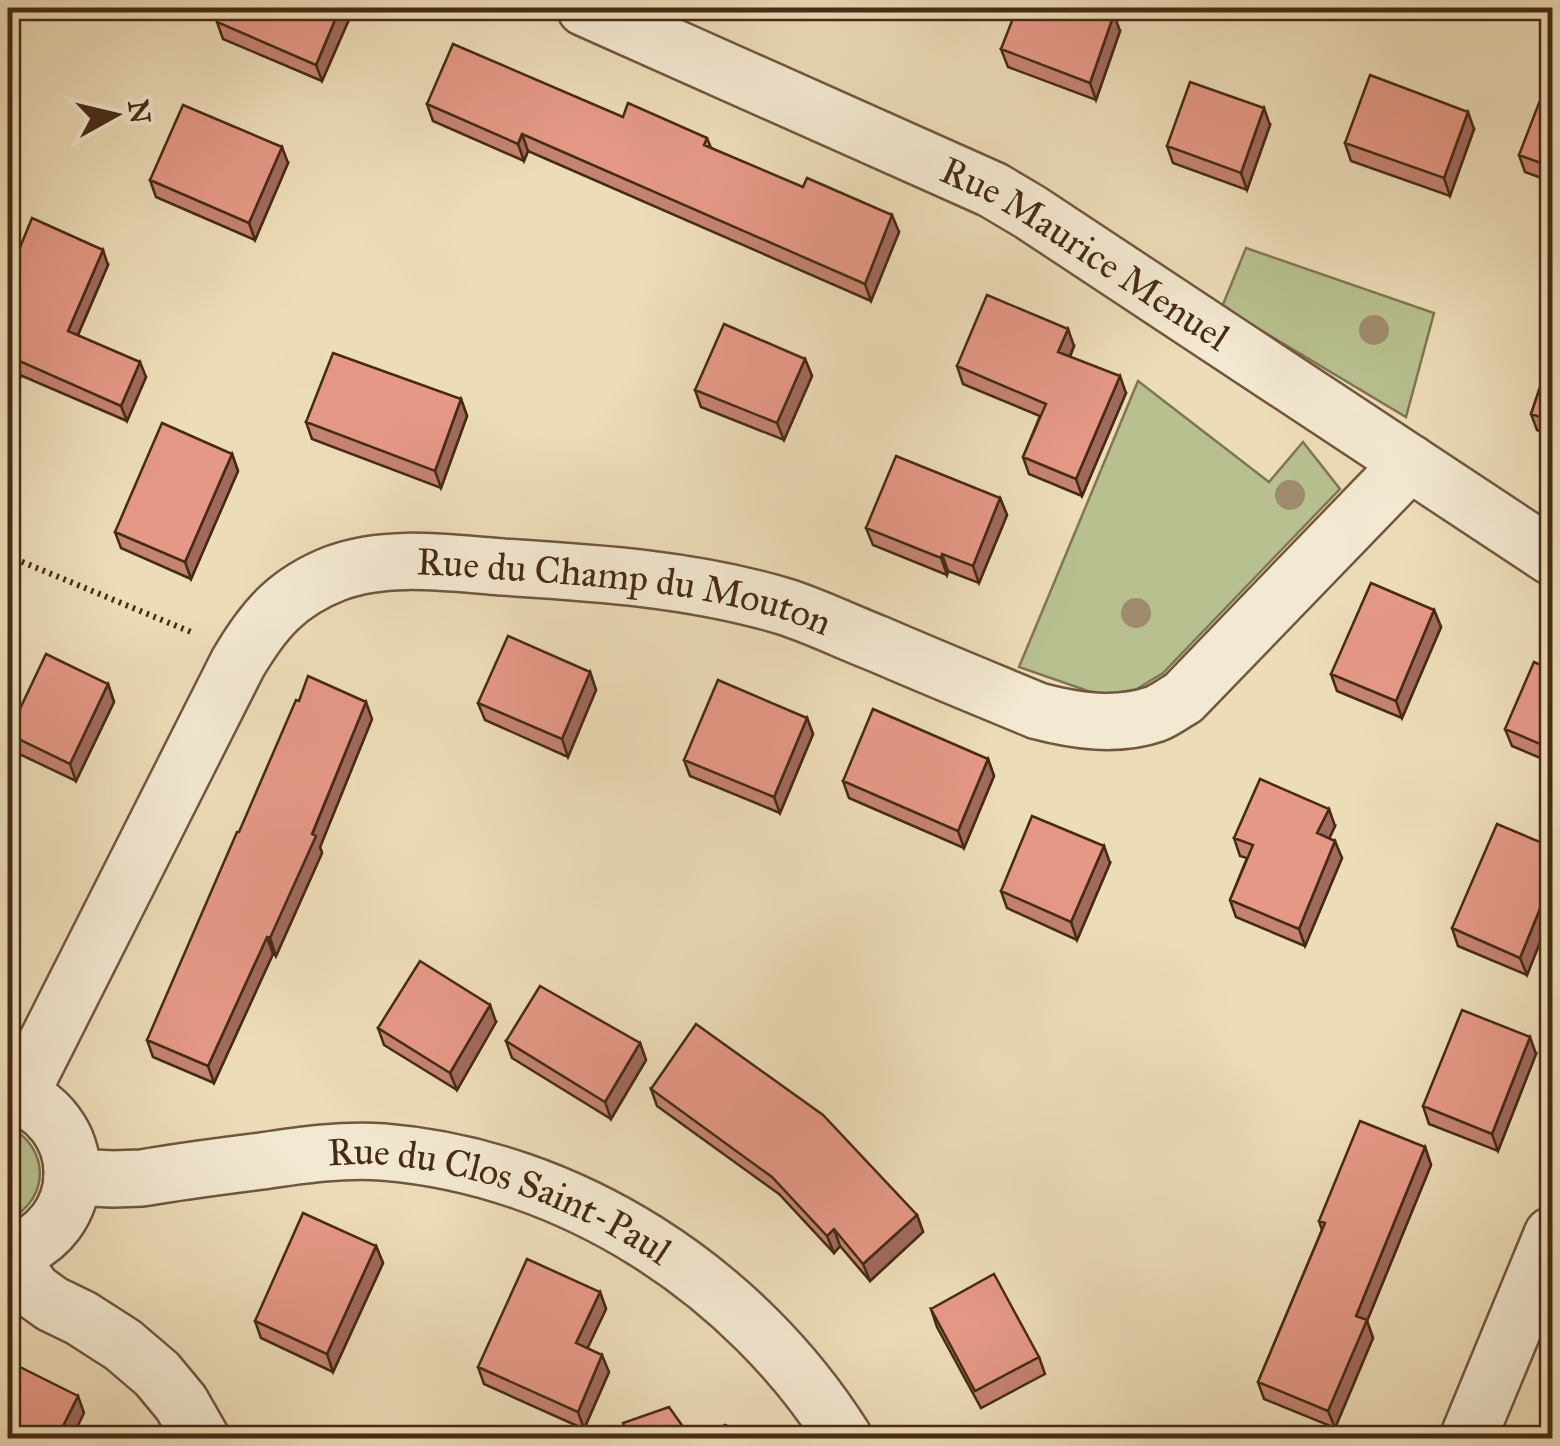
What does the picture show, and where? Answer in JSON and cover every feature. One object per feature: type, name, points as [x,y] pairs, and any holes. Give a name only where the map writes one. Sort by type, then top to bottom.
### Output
[{"type":"street","name":"Rue Maurice Menuel","points":[[585,8],[993,190],[1552,557]]},
{"type":"street","name":"Rue du Champ du Mouton","points":[[14,1093],[259,628],[282,604],[338,572],[392,563],[439,563],[614,575],[714,590],[787,608],[1038,712],[1100,722],[1132,719],[1157,713],[1183,698],[1410,463]]},
{"type":"street","points":[[14,1093],[42,1109],[59,1128],[66,1139],[72,1177],[66,1204],[52,1227],[31,1244],[8,1255],[34,1291],[124,1345],[156,1374],[181,1404],[201,1438]]},
{"type":"street","name":"Rue du Clos Saint-Paul","points":[[72,1177],[142,1178],[353,1151],[419,1157],[500,1174],[590,1210],[628,1230],[701,1279],[771,1342],[801,1376],[844,1438]]},
{"type":"street","points":[[1468,1438],[1552,1235]]},
{"type":"path","points":[[8,556],[212,641],[238,663]]},
{"type":"green space","points":[[1246,248],[1434,313],[1406,417],[1222,307]]},
{"type":"green space","points":[[1138,381],[1269,482],[1303,442],[1340,489],[1163,673],[1122,698],[1088,691],[1019,667]]},
{"type":"green space","points":[[8,1126],[32,1147],[40,1173],[32,1199],[8,1220]]},
{"type":"building","points":[[223,8],[340,8],[316,65],[217,22]]},
{"type":"building","points":[[1017,8],[1097,8],[1114,14],[1090,83],[1001,49]]},
{"type":"building","points":[[453,44],[623,117],[628,103],[707,138],[704,145],[803,187],[807,178],[892,215],[865,284],[522,134],[518,144],[427,104]]},
{"type":"building","points":[[1370,75],[1468,112],[1444,178],[1345,143]]},
{"type":"building","points":[[1190,82],[1264,108],[1241,173],[1167,146]]},
{"type":"building","points":[[1544,90],[1552,93],[1552,167],[1519,155]]},
{"type":"building","points":[[183,105],[282,147],[249,223],[150,180]]},
{"type":"building","points":[[32,218],[103,250],[68,331],[140,362],[121,406],[8,356],[8,277]]},
{"type":"building","points":[[987,295],[1068,329],[1058,352],[1120,376],[1076,479],[1023,457],[1046,404],[957,366]]},
{"type":"building","points":[[724,324],[805,359],[777,423],[695,390]]},
{"type":"building","points":[[1552,352],[1552,421],[1531,414]]},
{"type":"building","points":[[333,353],[461,399],[435,471],[306,422]]},
{"type":"building","points":[[162,423],[232,454],[185,562],[115,532]]},
{"type":"building","points":[[896,456],[1000,498],[973,566],[942,554],[941,558],[866,528]]},
{"type":"building","points":[[1371,583],[1434,610],[1396,701],[1331,674]]},
{"type":"building","points":[[508,636],[590,672],[562,739],[478,703]]},
{"type":"building","points":[[46,654],[108,684],[70,764],[8,734]]},
{"type":"building","points":[[1534,662],[1552,670],[1552,749],[1505,729]]},
{"type":"building","points":[[308,676],[366,702],[312,834],[316,836],[208,1066],[147,1040]]},
{"type":"building","points":[[718,680],[807,718],[774,797],[684,760]]},
{"type":"building","points":[[873,709],[988,759],[958,831],[843,781]]},
{"type":"building","points":[[1260,779],[1329,809],[1317,833],[1335,841],[1299,929],[1230,900],[1253,845],[1234,838]]},
{"type":"building","points":[[1032,816],[1104,846],[1071,922],[1001,891]]},
{"type":"building","points":[[1497,824],[1552,847],[1552,879],[1520,958],[1452,928]]},
{"type":"building","points":[[420,961],[490,1005],[450,1073],[378,1028]]},
{"type":"building","points":[[540,986],[640,1043],[605,1102],[506,1041]]},
{"type":"building","points":[[1462,1010],[1530,1037],[1492,1134],[1423,1106]]},
{"type":"building","points":[[696,1024],[823,1115],[917,1215],[863,1264],[834,1229],[827,1236],[772,1177],[651,1089]]},
{"type":"building","points":[[1360,1121],[1425,1147],[1356,1316],[1367,1320],[1328,1411],[1258,1382],[1325,1223],[1319,1221]]},
{"type":"building","points":[[303,1213],[376,1246],[327,1354],[255,1321]]},
{"type":"building","points":[[527,1259],[600,1292],[576,1343],[602,1355],[578,1412],[478,1367]]},
{"type":"building","points":[[994,1274],[1039,1357],[975,1391],[931,1309]]},
{"type":"building","points":[[8,1361],[78,1396],[57,1438],[8,1438]]},
{"type":"building","points":[[669,1407],[691,1438],[628,1438],[623,1423]]},
{"type":"building","points":[[725,1425],[752,1438],[702,1438]]},
{"type":"building","points":[[1289,1429],[1311,1438],[1285,1438]]}]
